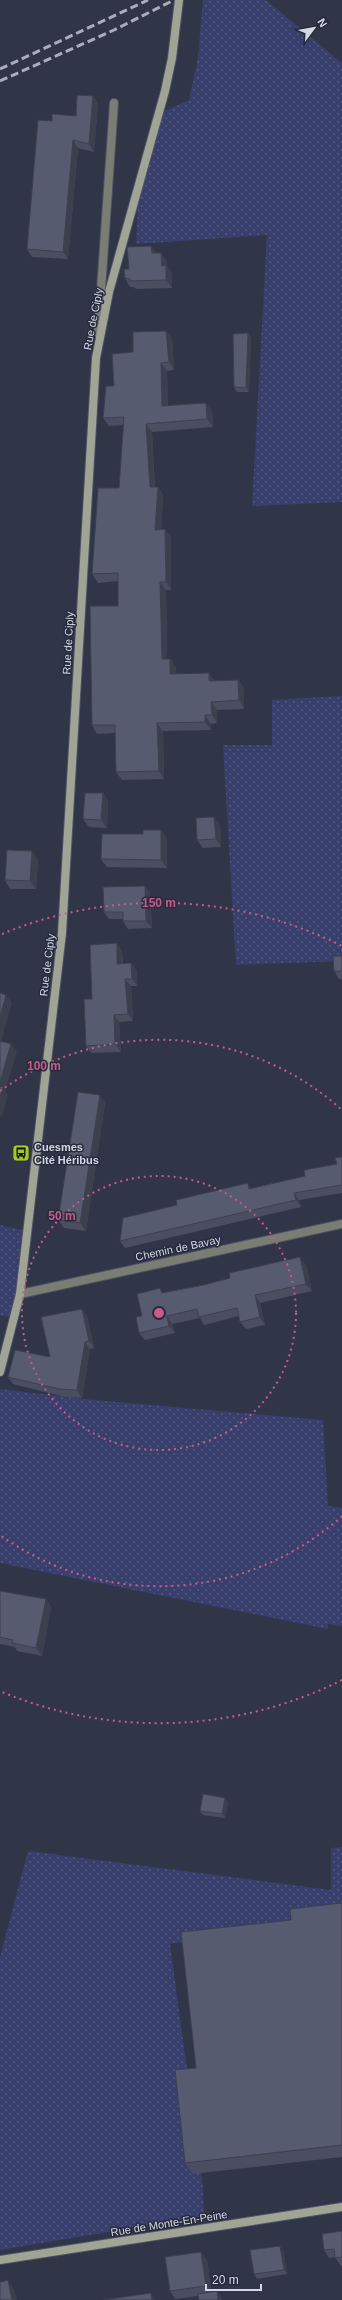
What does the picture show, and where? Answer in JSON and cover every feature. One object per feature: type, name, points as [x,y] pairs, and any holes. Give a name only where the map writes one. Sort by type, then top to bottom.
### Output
[{"type":"street","name":"Rue de Ciply","points":[[0,1372],[20,1294],[62,933],[96,358],[108,292],[166,85],[172,58],[178,0]]},
{"type":"street","points":[[96,358],[114,103]]},
{"type":"street","name":"Chemin de Bavay","points":[[20,1294],[342,1224]]},
{"type":"street","name":"Rue de Monte-En-Peine","points":[[0,2260],[342,2208]]},
{"type":"shaded area","points":[[203,0],[266,0],[342,63],[342,502],[252,506],[267,235],[136,244],[139,182],[158,114],[189,100],[198,58]]},
{"type":"shaded area","points":[[342,696],[342,961],[236,965],[223,745],[272,745],[272,700]]},
{"type":"shaded area","points":[[0,1225],[27,1231],[12,1318],[0,1315]]},
{"type":"shaded area","points":[[0,1389],[83,1399],[323,1420],[328,1506],[342,1508],[342,1626],[328,1624],[328,1629],[0,1563]]},
{"type":"shaded area","points":[[342,1847],[342,1918],[170,1944],[203,2188],[204,2216],[0,2250],[0,1957],[28,1851],[331,1890],[331,1848]]},
{"type":"building","points":[[77,95],[93,96],[89,144],[73,140],[63,252],[27,249],[38,120],[52,121],[52,114],[76,116]]},
{"type":"building","points":[[151,246],[152,253],[161,253],[162,266],[166,265],[166,280],[130,281],[130,279],[125,278],[124,269],[129,269],[127,247]]},
{"type":"building","points":[[166,331],[169,362],[161,363],[162,406],[206,403],[207,419],[146,424],[150,487],[158,487],[155,530],[165,529],[166,582],[160,582],[162,659],[170,659],[170,674],[209,673],[209,681],[238,680],[239,700],[211,702],[212,715],[205,715],[205,722],[157,723],[159,771],[116,772],[115,725],[92,725],[90,606],[118,606],[118,573],[92,574],[98,488],[119,488],[124,417],[103,418],[106,386],[114,386],[112,354],[133,352],[133,332]]},
{"type":"building","points":[[248,333],[246,388],[234,387],[233,334]]},
{"type":"building","points":[[85,793],[103,793],[101,820],[83,819]]},
{"type":"building","points":[[214,817],[216,839],[197,840],[196,818]]},
{"type":"building","points":[[143,830],[161,830],[161,860],[101,859],[102,834],[143,834]]},
{"type":"building","points":[[7,850],[32,851],[30,881],[5,880]]},
{"type":"building","points":[[145,886],[146,921],[123,921],[123,912],[104,912],[103,887]]},
{"type":"building","points":[[117,943],[117,964],[131,963],[132,979],[125,979],[128,1014],[114,1015],[115,1044],[86,1046],[84,999],[92,999],[90,945]]},
{"type":"building","points":[[333,956],[342,956],[342,971],[334,971]]},
{"type":"building","points":[[0,993],[6,995],[0,1017]]},
{"type":"building","points":[[0,1041],[11,1044],[0,1082]]},
{"type":"building","points":[[0,1086],[3,1087],[0,1096]]},
{"type":"building","points":[[78,1092],[100,1095],[80,1223],[58,1220]]},
{"type":"building","points":[[342,1157],[342,1185],[294,1193],[296,1200],[120,1241],[123,1218],[177,1205],[176,1200],[248,1183],[249,1189],[305,1176],[304,1170],[337,1164],[335,1158]]},
{"type":"building","points":[[300,1257],[306,1284],[255,1295],[260,1317],[240,1322],[237,1308],[199,1317],[197,1309],[167,1316],[169,1326],[139,1333],[136,1317],[142,1316],[137,1294],[160,1288],[162,1293],[204,1285],[230,1278],[229,1273]]},
{"type":"building","points":[[82,1309],[89,1341],[85,1342],[77,1390],[59,1389],[8,1377],[15,1350],[50,1357],[41,1317]]},
{"type":"building","points":[[0,1591],[46,1599],[36,1648],[12,1643],[13,1640],[0,1637]]},
{"type":"building","points":[[203,1794],[225,1798],[222,1814],[200,1811]]},
{"type":"building","points":[[342,1903],[342,2145],[185,2163],[175,2070],[196,2068],[181,1932],[291,1920],[290,1909]]},
{"type":"building","points":[[342,2231],[342,2257],[335,2258],[334,2249],[324,2250],[322,2234]]},
{"type":"building","points":[[280,2246],[284,2270],[254,2274],[250,2250]]},
{"type":"building","points":[[201,2252],[206,2286],[170,2291],[165,2257]]},
{"type":"building","points":[[8,2280],[12,2300],[0,2300],[0,2282]]},
{"type":"building","points":[[217,2291],[218,2300],[199,2300],[198,2294]]},
{"type":"building","points":[[151,2293],[152,2300],[103,2300]]},
{"type":"railway","points":[[0,69],[148,0]]},
{"type":"railway","points":[[0,81],[114,30],[174,0]]},
{"type":"place","name":"Cuesmes Cité Héribus","points":[[21,1153]]}]
